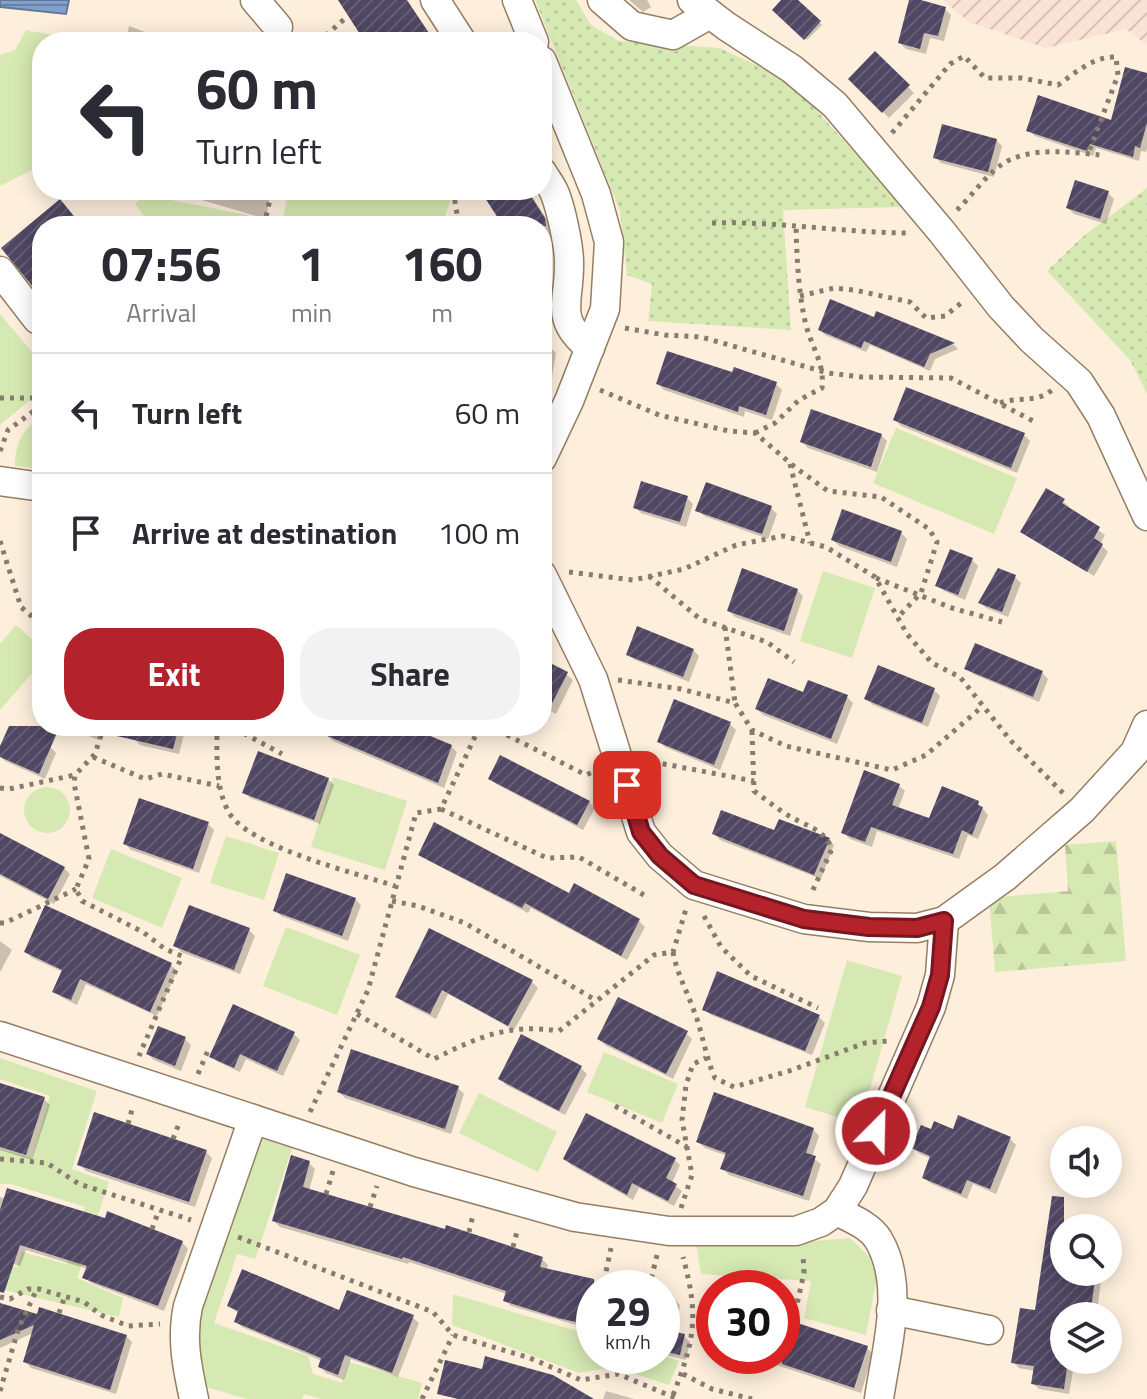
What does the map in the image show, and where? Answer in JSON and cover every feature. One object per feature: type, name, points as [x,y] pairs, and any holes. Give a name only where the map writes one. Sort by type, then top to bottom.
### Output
[{"type":"street","points":[[255,0],[278,27]]},
{"type":"street","points":[[435,0],[456,32]]},
{"type":"street","points":[[517,0],[530,32]]},
{"type":"street","points":[[602,0],[632,26],[673,35],[701,7],[792,69],[835,105],[1032,340],[1079,382],[1101,416],[1147,516]]},
{"type":"street","points":[[552,86],[596,194],[609,242],[607,292],[602,318],[552,436]]},
{"type":"street","points":[[552,189],[569,261],[568,322],[572,334],[590,348]]},
{"type":"street","points":[[0,271],[32,313]]},
{"type":"street","points":[[0,481],[32,486]]},
{"type":"street","points":[[552,576],[593,679],[641,832],[692,890],[809,919],[869,927],[917,928],[944,921],[1005,877],[1082,810],[1135,752],[1147,725]]},
{"type":"street","points":[[0,1036],[502,1198],[575,1217],[669,1230],[801,1229],[821,1222],[837,1211],[853,1186],[931,1007],[940,975],[944,921]]},
{"type":"street","points":[[194,1399],[184,1354],[184,1323],[253,1119]]},
{"type":"street","points":[[837,1211],[864,1225],[877,1237],[892,1274],[891,1310],[879,1399]]},
{"type":"street","points":[[891,1310],[989,1330]]},
{"type":"path","points":[[330,32],[348,16]]},
{"type":"path","points":[[876,152],[950,64],[964,56],[985,78],[1022,78],[1058,85],[1086,65],[1108,56],[1116,57],[1118,75],[1088,154]]},
{"type":"path","points":[[712,223],[759,222],[857,233],[940,230],[1001,165],[1022,155],[1063,152],[1100,155]]},
{"type":"path","points":[[577,380],[659,415],[729,431],[755,433],[775,423],[799,400],[822,388],[824,372],[806,326],[800,296],[796,226]]},
{"type":"path","points":[[800,296],[834,288],[854,290],[910,302],[926,318],[945,316],[963,303],[981,280]]},
{"type":"path","points":[[602,318],[634,332],[701,337],[824,372],[861,377],[951,378],[1035,422]]},
{"type":"path","points":[[999,403],[1044,397],[1069,373]]},
{"type":"path","points":[[0,398],[32,398]]},
{"type":"path","points":[[0,451],[8,430],[32,412]]},
{"type":"path","points":[[755,433],[828,491],[881,497],[929,529],[937,542],[919,596],[898,617]]},
{"type":"path","points":[[790,463],[810,543]]},
{"type":"path","points":[[552,573],[633,580],[684,569],[736,545],[783,536],[826,547],[875,577],[919,596],[1002,622]]},
{"type":"path","points":[[0,541],[21,607],[32,616]]},
{"type":"path","points":[[649,576],[700,619],[767,642],[794,662]]},
{"type":"path","points":[[875,577],[907,634],[932,663],[960,677],[1011,741],[1082,810]]},
{"type":"path","points":[[725,627],[735,703],[752,730],[754,791],[789,816],[815,827],[828,839],[832,849],[812,892],[809,919]]},
{"type":"path","points":[[593,679],[681,689],[735,703]]},
{"type":"path","points":[[752,730],[786,746],[892,770],[926,755],[983,706]]},
{"type":"path","points":[[0,788],[9,789],[75,775],[93,757],[100,736]]},
{"type":"path","points":[[217,736],[219,786],[229,814],[252,835],[395,886]]},
{"type":"path","points":[[249,736],[282,754]]},
{"type":"path","points":[[441,809],[475,736]]},
{"type":"path","points":[[509,736],[586,775],[620,761],[641,760],[754,781]]},
{"type":"path","points":[[93,757],[145,779],[162,774],[219,786]]},
{"type":"path","points":[[0,923],[76,889],[89,859],[75,775]]},
{"type":"path","points":[[300,1134],[368,990],[416,813],[441,809],[547,858],[579,857],[649,898]]},
{"type":"path","points":[[76,889],[82,901],[182,956],[128,1078]]},
{"type":"path","points":[[692,890],[673,952],[677,974],[695,1014],[706,1058],[715,1078],[734,1087],[865,1043],[916,1039]]},
{"type":"path","points":[[692,890],[721,947],[751,976],[818,1008]]},
{"type":"path","points":[[392,901],[418,906],[465,923],[597,1001]]},
{"type":"path","points":[[357,1014],[434,1059],[477,1037],[509,1029],[535,1027],[559,1031],[654,955],[673,952]]},
{"type":"path","points":[[655,1270],[692,1175],[682,1120],[686,1085],[693,1064],[706,1058]]},
{"type":"path","points":[[615,1106],[687,1148]]},
{"type":"path","points":[[0,1159],[47,1163],[79,1184],[215,1228],[433,1312],[453,1335],[530,1358],[581,1380],[618,1374],[676,1397],[691,1343],[695,1313],[692,1289],[669,1230]]},
{"type":"path","points":[[152,1229],[159,1210]]},
{"type":"path","points":[[607,1270],[617,1224]]},
{"type":"path","points":[[800,1291],[804,1273],[801,1229]]},
{"type":"path","points":[[0,1297],[10,1299],[28,1289],[37,1289],[84,1302],[101,1315],[128,1326],[184,1323]]},
{"type":"path","points":[[0,1391],[19,1327],[37,1289]]},
{"type":"path","points":[[59,1313],[65,1296]]},
{"type":"path","points":[[422,1399],[453,1335]]},
{"type":"path","points":[[683,1374],[712,1389],[752,1399]]},
{"type":"shaded area","points":[[943,0],[1147,0],[1147,45],[1126,29],[1046,48],[969,22]]},
{"type":"green space","points":[[535,0],[576,0],[591,25],[619,41],[720,48],[791,82],[903,207],[783,210],[791,330],[648,321],[652,284],[627,275],[620,211],[552,42],[552,32],[548,32]]},
{"type":"green space","points":[[26,30],[37,32],[32,32],[32,170],[0,186],[0,55],[15,50]]},
{"type":"green space","points":[[1147,188],[1147,394],[1130,360],[1047,271],[1081,238]]},
{"type":"green space","points":[[139,200],[171,200],[248,216],[144,216],[135,204]]},
{"type":"green space","points":[[286,200],[451,200],[445,216],[284,216]]},
{"type":"green space","points":[[0,314],[32,352],[32,398],[0,425]]},
{"type":"green space","points":[[32,424],[32,468],[15,466],[21,437]]},
{"type":"green space","points":[[896,428],[1017,478],[994,534],[873,483]]},
{"type":"green space","points":[[823,571],[875,588],[852,658],[800,641]]},
{"type":"green space","points":[[16,625],[32,639],[32,673],[0,710],[0,644]]},
{"type":"green space","points":[[333,777],[407,801],[385,870],[311,847]]},
{"type":"green space","points":[[47,787],[63,794],[70,810],[63,826],[47,833],[31,826],[24,810],[31,794]]},
{"type":"green space","points":[[226,836],[279,853],[264,900],[210,883]]},
{"type":"green space","points":[[1116,841],[1126,961],[995,972],[989,898],[1068,891],[1065,845]]},
{"type":"green space","points":[[111,849],[182,878],[162,928],[92,898]]},
{"type":"green space","points":[[286,927],[360,955],[337,1015],[263,986]]},
{"type":"green space","points":[[847,960],[902,976],[860,1124],[805,1107]]},
{"type":"green space","points":[[604,1052],[678,1084],[662,1123],[587,1092]]},
{"type":"green space","points":[[0,1058],[97,1091],[72,1169],[109,1182],[77,1278],[123,1298],[119,1317],[0,1289],[0,1262],[17,1267],[22,1252],[67,1264],[85,1207],[11,1184],[0,1184],[0,1149],[32,1158],[50,1096],[0,1079]]},
{"type":"green space","points":[[479,1093],[557,1132],[538,1172],[459,1133]]},
{"type":"green space","points":[[258,1134],[293,1146],[255,1259],[237,1254],[214,1323],[308,1356],[313,1374],[342,1383],[349,1362],[422,1383],[418,1399],[322,1399],[304,1394],[302,1399],[247,1399],[199,1385],[189,1341]]},
{"type":"green space","points":[[850,1238],[879,1266],[866,1335],[804,1318],[811,1281],[800,1280],[800,1270],[700,1270],[696,1244]]},
{"type":"green space","points":[[453,1294],[576,1331],[576,1372],[452,1325]]},
{"type":"green space","points":[[635,1374],[674,1374],[669,1385]]},
{"type":"water","points":[[0,0],[69,0],[66,14],[0,7]]},
{"type":"building","points":[[338,0],[407,0],[428,32],[359,32]]},
{"type":"building","points":[[781,0],[798,0],[821,21],[804,40],[772,10]]},
{"type":"building","points":[[909,0],[946,7],[938,36],[924,33],[920,49],[898,43]]},
{"type":"building","points":[[875,51],[910,85],[882,113],[848,79]]},
{"type":"building","points":[[1125,67],[1147,73],[1147,123],[1140,148],[1135,146],[1133,157],[1090,144],[1087,151],[1026,131],[1038,95],[1111,120]]},
{"type":"building","points":[[942,124],[997,139],[988,172],[933,158]]},
{"type":"building","points":[[1075,180],[1109,191],[1100,219],[1066,208]]},
{"type":"building","points":[[61,200],[74,216],[40,216]]},
{"type":"building","points":[[486,200],[533,200],[544,216],[497,216]]},
{"type":"building","points":[[32,222],[32,286],[1,248]]},
{"type":"building","points":[[830,299],[874,317],[876,311],[955,343],[930,354],[924,367],[864,341],[861,348],[818,330]]},
{"type":"building","points":[[667,351],[732,372],[734,367],[777,382],[766,415],[739,406],[738,412],[656,384]]},
{"type":"building","points":[[906,387],[1025,433],[1011,468],[893,420]]},
{"type":"building","points":[[811,409],[882,434],[871,467],[800,442]]},
{"type":"building","points":[[641,481],[688,496],[680,522],[633,508]]},
{"type":"building","points":[[706,482],[772,506],[762,534],[695,511]]},
{"type":"building","points":[[1046,488],[1065,499],[1062,503],[1100,527],[1094,538],[1103,544],[1087,572],[1020,532]]},
{"type":"building","points":[[842,509],[902,531],[891,562],[831,540]]},
{"type":"building","points":[[950,549],[973,558],[958,595],[935,586]]},
{"type":"building","points":[[742,568],[798,589],[784,631],[727,611]]},
{"type":"building","points":[[998,568],[1016,575],[1002,612],[978,603]]},
{"type":"building","points":[[637,626],[694,649],[683,677],[626,655]]},
{"type":"building","points":[[975,643],[1043,671],[1033,697],[964,669]]},
{"type":"building","points":[[552,664],[568,672],[552,703]]},
{"type":"building","points":[[878,665],[935,688],[922,723],[864,699]]},
{"type":"building","points":[[768,678],[803,692],[808,680],[848,695],[831,739],[755,709]]},
{"type":"building","points":[[674,699],[731,722],[714,765],[657,742]]},
{"type":"building","points":[[9,726],[32,726],[32,736],[56,736],[39,774],[0,757],[0,746]]},
{"type":"building","points":[[117,736],[176,736],[173,749]]},
{"type":"building","points":[[328,736],[430,736],[452,745],[438,783]]},
{"type":"building","points":[[258,751],[329,778],[314,820],[242,793]]},
{"type":"building","points":[[500,755],[590,801],[577,825],[488,779]]},
{"type":"building","points":[[864,770],[900,784],[892,805],[929,818],[942,786],[979,801],[978,805],[983,807],[972,835],[962,830],[953,854],[871,827],[865,842],[841,833]]},
{"type":"building","points":[[139,798],[209,822],[193,869],[123,844]]},
{"type":"building","points":[[721,810],[774,830],[779,819],[830,838],[814,875],[712,834]]},
{"type":"building","points":[[434,822],[569,893],[574,883],[640,919],[621,956],[525,903],[522,908],[418,855]]},
{"type":"building","points":[[0,833],[65,867],[48,899],[0,874]]},
{"type":"building","points":[[286,873],[356,898],[342,936],[273,911]]},
{"type":"building","points":[[45,905],[172,963],[150,1012],[80,979],[71,1000],[52,992],[62,970],[24,952]]},
{"type":"building","points":[[189,905],[250,928],[234,970],[173,946]]},
{"type":"building","points":[[429,928],[533,980],[508,1026],[442,990],[430,1014],[395,997]]},
{"type":"building","points":[[717,971],[820,1015],[805,1051],[702,1010]]},
{"type":"building","points":[[618,997],[688,1031],[666,1074],[597,1039]]},
{"type":"building","points":[[233,1004],[295,1032],[277,1071],[240,1054],[234,1068],[209,1057]]},
{"type":"building","points":[[158,1026],[186,1037],[175,1066],[146,1054]]},
{"type":"building","points":[[521,1034],[582,1066],[559,1111],[498,1079]]},
{"type":"building","points":[[351,1049],[459,1086],[445,1129],[337,1092]]},
{"type":"building","points":[[0,1083],[45,1097],[26,1155],[0,1147]]},
{"type":"building","points":[[714,1092],[814,1128],[806,1153],[816,1156],[803,1196],[720,1169],[726,1153],[696,1142]]},
{"type":"building","points":[[94,1112],[207,1150],[189,1202],[77,1165]]},
{"type":"building","points":[[586,1113],[676,1158],[666,1178],[677,1184],[668,1201],[632,1183],[627,1195],[563,1159]]},
{"type":"building","points":[[958,1115],[1011,1137],[990,1189],[967,1180],[961,1194],[922,1178],[930,1156],[911,1148],[921,1125],[931,1129],[934,1121],[953,1129]]},
{"type":"building","points":[[291,1155],[310,1161],[303,1187],[445,1229],[446,1225],[543,1257],[540,1267],[576,1275],[576,1322],[503,1301],[506,1291],[403,1257],[272,1221]]},
{"type":"building","points":[[7,1188],[105,1218],[107,1211],[183,1241],[158,1306],[82,1278],[87,1266],[20,1245],[4,1293],[0,1292],[0,1210]]},
{"type":"building","points":[[1052,1198],[1064,1198],[1064,1214],[1050,1214],[1050,1286],[1094,1286],[1092,1302],[1050,1302],[1050,1374],[1066,1374],[1064,1389],[1031,1384],[1034,1366],[1011,1363],[1020,1308],[1035,1310]]},
{"type":"building","points":[[242,1269],[339,1310],[347,1290],[414,1315],[392,1373],[345,1355],[338,1375],[318,1367],[321,1358],[234,1322],[238,1311],[227,1306]]},
{"type":"building","points":[[0,1303],[37,1314],[39,1307],[127,1335],[110,1390],[23,1362],[34,1325],[0,1340]]},
{"type":"building","points":[[800,1324],[868,1346],[854,1388],[800,1370]]},
{"type":"building","points":[[680,1333],[685,1334],[680,1355]]},
{"type":"building","points":[[485,1356],[553,1375],[594,1399],[458,1399],[437,1394],[445,1360],[482,1369]]},
{"type":"route","points":[[627,785],[641,832],[660,856],[694,885],[804,919],[869,927],[917,928],[944,921],[940,975],[931,1007],[876,1131]]}]
